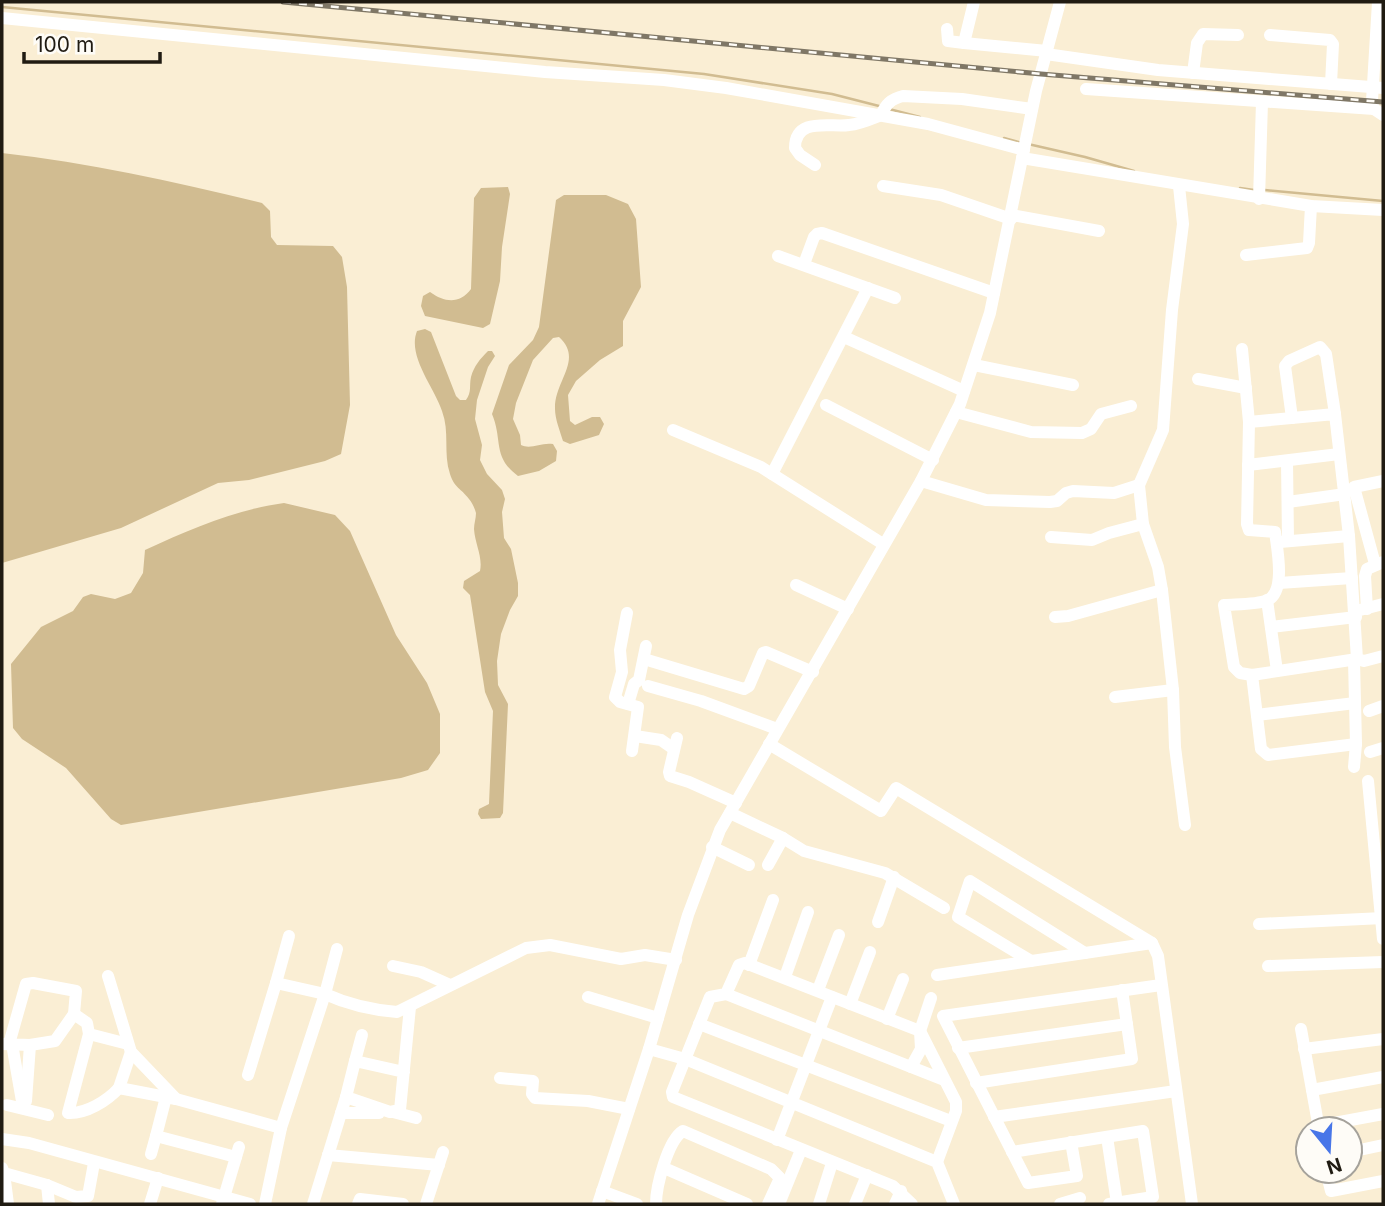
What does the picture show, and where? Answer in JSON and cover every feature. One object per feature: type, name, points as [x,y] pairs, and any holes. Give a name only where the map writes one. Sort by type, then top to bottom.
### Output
[{"type":"street","points":[[964,43],[974,2]]},
{"type":"street","points":[[598,1204],[712,847],[933,460],[956,412],[974,365],[994,293],[1032,109],[1060,2]]},
{"type":"street","points":[[1086,89],[1379,112],[1378,2]]},
{"type":"street","points":[[2,18],[545,72],[664,80],[838,107],[884,110],[1024,151],[1179,186],[1260,191],[1311,206],[1383,210]]},
{"type":"street","points":[[947,29],[948,41],[1193,73],[1378,87]]},
{"type":"street","points":[[1193,73],[1197,43],[1203,34],[1238,35]]},
{"type":"street","points":[[1270,34],[1330,40],[1333,44],[1331,85]]},
{"type":"street","points":[[815,165],[800,155],[796,148],[797,138],[813,125],[852,125],[884,110],[894,99],[916,95],[1032,109]]},
{"type":"street","points":[[1260,191],[1262,103]]},
{"type":"street","points":[[830,124],[838,107]]},
{"type":"street","points":[[883,186],[941,195],[1011,217],[1099,231]]},
{"type":"street","points":[[1179,186],[1183,224],[1172,310],[1163,430],[1139,485],[1143,524],[1158,567],[1162,590],[1173,690],[1175,747],[1185,825]]},
{"type":"street","points":[[1246,255],[1307,248],[1310,243],[1311,206]]},
{"type":"street","points":[[804,264],[814,237],[822,233],[994,293]]},
{"type":"street","points":[[778,256],[895,298]]},
{"type":"street","points":[[772,474],[868,288]]},
{"type":"street","points":[[844,337],[964,391]]},
{"type":"street","points":[[1292,418],[1286,366],[1289,361],[1320,347],[1326,354],[1339,454],[1348,490],[1379,563],[1367,569],[1359,612],[1354,767]]},
{"type":"street","points":[[1242,349],[1249,422],[1249,530],[1282,536],[1349,536]]},
{"type":"street","points":[[974,365],[1073,385]]},
{"type":"street","points":[[1198,379],[1222,385],[1246,383]]},
{"type":"street","points":[[827,405],[933,460]]},
{"type":"street","points":[[956,412],[1031,432],[1082,433],[1091,429],[1101,414],[1130,406]]},
{"type":"street","points":[[1249,422],[1335,414]]},
{"type":"street","points":[[673,430],[746,460],[772,474],[883,544]]},
{"type":"street","points":[[1248,465],[1339,454]]},
{"type":"street","points":[[1287,461],[1287,502],[1279,583],[1274,594],[1267,600],[1224,605],[1234,667],[1240,673],[1252,675],[1356,659],[1364,661],[1383,656]]},
{"type":"street","points":[[921,481],[986,500],[1015,502],[1050,502],[1057,501],[1073,491],[1114,493],[1139,485]]},
{"type":"street","points":[[1287,502],[1383,481]]},
{"type":"street","points":[[1348,490],[1352,578],[1359,612]]},
{"type":"street","points":[[1051,537],[1092,540],[1143,524]]},
{"type":"street","points":[[1279,583],[1352,578]]},
{"type":"street","points":[[796,585],[848,610]]},
{"type":"street","points":[[1055,617],[1162,590]]},
{"type":"street","points":[[1267,600],[1278,671]]},
{"type":"street","points":[[1271,627],[1359,612],[1383,604]]},
{"type":"street","points":[[627,613],[620,650],[621,672],[615,697],[620,702],[639,709],[632,751]]},
{"type":"street","points":[[628,705],[634,684],[639,680],[645,652],[744,689],[749,685],[763,653],[766,652],[813,672]]},
{"type":"street","points":[[1252,675],[1261,749],[1268,755],[1356,744]]},
{"type":"street","points":[[648,686],[701,701],[777,729]]},
{"type":"street","points":[[1115,697],[1173,690]]},
{"type":"street","points":[[1257,715],[1355,703]]},
{"type":"street","points":[[1369,711],[1383,706]]},
{"type":"street","points":[[635,736],[676,743],[670,776],[689,782],[804,851],[867,867],[894,877],[944,908]]},
{"type":"street","points":[[769,744],[881,811],[896,788],[1152,943],[1157,956],[1192,1204]]},
{"type":"street","points":[[1368,780],[1368,796],[1378,835],[1383,939]]},
{"type":"street","points":[[1368,796],[1383,792]]},
{"type":"street","points":[[768,865],[783,838]]},
{"type":"street","points":[[712,847],[749,865]]},
{"type":"street","points":[[878,922],[894,877]]},
{"type":"street","points":[[1031,961],[958,917],[970,881],[1085,953]]},
{"type":"street","points":[[749,965],[773,900]]},
{"type":"street","points":[[785,977],[808,912]]},
{"type":"street","points":[[1259,924],[1382,919]]},
{"type":"street","points":[[818,990],[839,935]]},
{"type":"street","points":[[248,1075],[289,936]]},
{"type":"street","points":[[937,975],[1152,943]]},
{"type":"street","points":[[276,984],[397,1012],[526,948],[543,944],[621,959],[646,954],[676,960]]},
{"type":"street","points":[[265,1204],[281,1128],[325,994],[337,948]]},
{"type":"street","points":[[850,1004],[870,952]]},
{"type":"street","points":[[1268,966],[1383,962]]},
{"type":"street","points":[[726,994],[738,965],[745,963],[920,1031],[956,1102],[956,1111],[937,1162],[954,1204]]},
{"type":"street","points":[[394,965],[421,972],[450,985]]},
{"type":"street","points":[[24,1108],[8,1044],[27,984],[76,991],[82,1022],[68,1113],[75,1113],[104,1101],[119,1088],[130,1048],[108,976]]},
{"type":"street","points":[[887,1019],[903,979]]},
{"type":"street","points":[[1072,1142],[1077,1176],[1028,1183],[943,1020],[944,1015],[1161,985]]},
{"type":"street","points":[[976,1083],[1132,1059],[1122,990]]},
{"type":"street","points":[[912,1204],[901,1191],[867,1175],[673,1097],[672,1092],[710,997],[726,994],[944,1080]]},
{"type":"street","points":[[587,997],[658,1018]]},
{"type":"street","points":[[778,1140],[832,997]]},
{"type":"street","points":[[911,1067],[922,1044],[920,1031],[931,998]]},
{"type":"street","points":[[341,1113],[400,1110],[410,1007]]},
{"type":"street","points":[[82,1022],[130,1048],[171,1098]]},
{"type":"street","points":[[8,1044],[30,1045],[55,1041],[82,1022]]},
{"type":"street","points":[[698,1024],[951,1121]]},
{"type":"street","points":[[958,1048],[1127,1024]]},
{"type":"street","points":[[1301,1029],[1317,1115]]},
{"type":"street","points":[[313,1204],[362,1035]]},
{"type":"street","points":[[1304,1049],[1383,1039]]},
{"type":"street","points":[[24,1108],[30,1045]]},
{"type":"street","points":[[649,1049],[685,1059],[937,1162]]},
{"type":"street","points":[[355,1061],[404,1072]]},
{"type":"street","points":[[1312,1090],[1383,1077]]},
{"type":"street","points":[[500,1078],[533,1081],[532,1094],[535,1098],[588,1101],[629,1109]]},
{"type":"street","points":[[119,1088],[171,1098],[281,1128]]},
{"type":"street","points":[[994,1117],[1176,1091]]},
{"type":"street","points":[[346,1097],[416,1118]]},
{"type":"street","points":[[152,1154],[171,1098]]},
{"type":"street","points":[[8,1105],[48,1115]]},
{"type":"street","points":[[1364,1118],[1383,1114]]},
{"type":"street","points":[[656,1204],[664,1168],[676,1136],[683,1131],[771,1169],[780,1178],[768,1204]]},
{"type":"street","points":[[1012,1152],[1143,1131],[1153,1197],[1113,1204],[1107,1137]]},
{"type":"street","points":[[156,1136],[237,1152],[223,1200]]},
{"type":"street","points":[[2,1139],[29,1143],[158,1178],[223,1200],[250,1204]]},
{"type":"street","points":[[1364,1149],[1383,1145]]},
{"type":"street","points":[[779,1204],[800,1150]]},
{"type":"street","points":[[328,1156],[441,1158],[426,1204]]},
{"type":"street","points":[[8,1204],[2,1171],[76,1197],[88,1196],[96,1163]]},
{"type":"street","points":[[819,1204],[832,1163]]},
{"type":"street","points":[[664,1168],[747,1204]]},
{"type":"street","points":[[855,1204],[867,1175]]},
{"type":"street","points":[[150,1204],[158,1178]]},
{"type":"street","points":[[1364,1185],[1383,1181]]},
{"type":"street","points":[[47,1185],[49,1204]]},
{"type":"street","points":[[1330,1185],[1331,1191],[1362,1185]]},
{"type":"street","points":[[602,1191],[637,1204]]},
{"type":"street","points":[[895,1204],[901,1191]]},
{"type":"street","points":[[1060,1204],[1080,1198]]},
{"type":"street","points":[[359,1204],[360,1199],[401,1204]]},
{"type":"shaded area","points":[[2,153],[133,174],[262,203],[270,211],[271,237],[277,245],[333,246],[342,257],[347,287],[350,405],[341,454],[325,461],[249,480],[218,483],[121,528],[2,563]]},
{"type":"shaded area","points":[[508,187],[510,194],[500,281],[490,324],[483,328],[425,316],[421,306],[423,296],[430,292],[452,300],[462,297],[471,289],[474,198],[481,188]]},
{"type":"shaded area","points":[[564,195],[606,195],[628,204],[636,219],[641,287],[623,321],[623,346],[600,360],[576,381],[568,395],[570,421],[575,425],[592,417],[600,417],[604,424],[599,435],[570,444],[563,441],[555,409],[569,354],[559,337],[553,338],[533,360],[516,403],[513,419],[521,445],[529,447],[553,444],[557,451],[556,461],[539,471],[518,476],[501,455],[492,414],[509,365],[533,340],[539,327],[556,200]]},
{"type":"shaded area","points":[[425,329],[431,332],[456,396],[460,400],[466,400],[468,397],[472,373],[480,360],[488,351],[492,351],[495,356],[488,367],[477,400],[475,419],[482,445],[480,460],[487,474],[502,490],[505,499],[502,512],[504,538],[511,549],[518,583],[518,596],[501,634],[497,661],[498,685],[508,704],[503,813],[500,818],[481,819],[478,814],[479,809],[489,804],[493,711],[485,692],[470,595],[463,588],[464,581],[480,571],[474,529],[476,513],[450,474],[444,419],[418,361],[415,341],[417,331]]},
{"type":"shaded area","points":[[284,503],[335,515],[350,531],[396,635],[427,683],[440,714],[440,753],[428,770],[401,778],[121,825],[111,819],[66,768],[22,739],[13,728],[11,664],[41,627],[73,611],[83,597],[91,594],[115,599],[131,593],[143,573],[145,550],[230,515]]},
{"type":"waterway","points":[[2,7],[704,74],[832,94],[879,106]]},
{"type":"waterway","points":[[889,109],[920,117]]},
{"type":"waterway","points":[[1004,138],[1022,143]]},
{"type":"waterway","points":[[1028,144],[1134,171]]},
{"type":"waterway","points":[[1240,188],[1254,190]]},
{"type":"waterway","points":[[1265,190],[1383,201]]},
{"type":"railway","points":[[283,2],[1041,74],[1383,102]]}]
